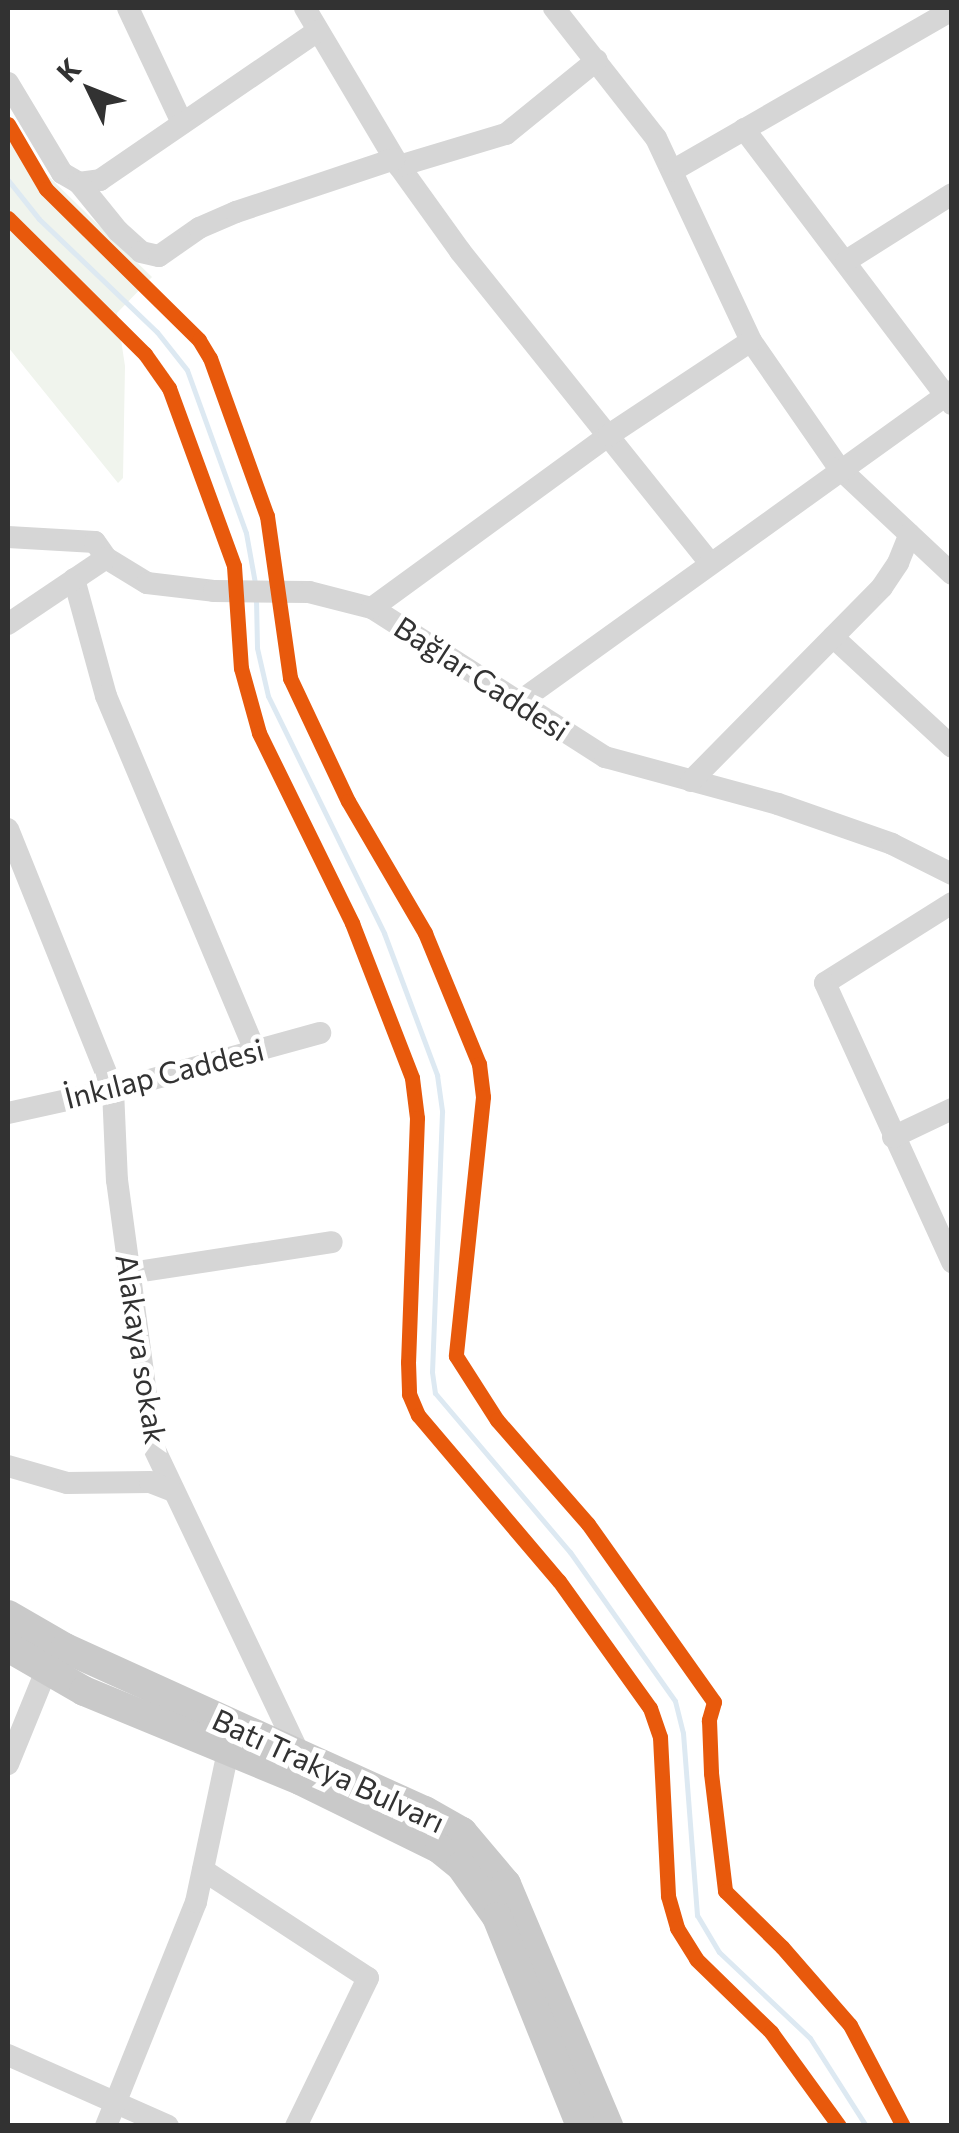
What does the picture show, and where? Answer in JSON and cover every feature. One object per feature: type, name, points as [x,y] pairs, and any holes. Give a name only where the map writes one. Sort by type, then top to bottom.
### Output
[{"type":"main road","name":"Batı Trakya Bulvarı","points":[[8,1616],[55,1660],[228,1752],[300,1780],[440,1849],[461,1866],[497,1917],[581,2126]]},
{"type":"main road","name":"Batı Trakya Bulvarı","points":[[8,1647],[55,1660],[301,1757],[426,1811],[462,1832],[506,1884],[608,2126]]},
{"type":"street","points":[[128,8],[182,122]]},
{"type":"street","points":[[304,8],[397,162],[460,251],[710,562]]},
{"type":"street","points":[[554,8],[656,138],[750,341],[839,468],[952,574]]},
{"type":"street","points":[[672,171],[952,10]]},
{"type":"street","points":[[79,183],[100,180],[318,31]]},
{"type":"street","points":[[8,83],[43,148],[62,174],[79,183],[118,232],[140,252],[159,256],[199,228],[236,212],[397,162],[506,134],[597,60]]},
{"type":"street","points":[[518,702],[839,468],[949,397],[744,129]]},
{"type":"street","points":[[846,261],[952,194]]},
{"type":"street","points":[[372,608],[609,436],[750,341]]},
{"type":"street","points":[[691,781],[882,586],[898,563],[910,534]]},
{"type":"street","name":"Bağlar Caddesi","points":[[8,537],[95,542],[106,558],[147,583],[214,591],[288,591],[372,608],[604,757],[778,804],[892,844],[952,874]]},
{"type":"street","points":[[8,624],[106,558]]},
{"type":"street","points":[[74,579],[106,696],[255,1050]]},
{"type":"street","points":[[832,636],[952,747]]},
{"type":"street","points":[[8,829],[114,1090]]},
{"type":"street","points":[[952,903],[824,983],[952,1262]]},
{"type":"street","name":"İnkılap Caddesi","points":[[8,1113],[114,1090],[320,1033]]},
{"type":"street","name":"Alakaya sokak","points":[[114,1090],[117,1180],[154,1446],[171,1490],[301,1757]]},
{"type":"street","points":[[893,1138],[952,1109]]},
{"type":"street","points":[[130,1274],[332,1242]]},
{"type":"street","points":[[8,1466],[67,1483],[150,1482],[171,1490]]},
{"type":"street","points":[[8,1764],[55,1660]]},
{"type":"street","points":[[106,2126],[196,1902],[228,1752]]},
{"type":"street","points":[[203,1870],[368,1978],[296,2126]]},
{"type":"street","points":[[8,2055],[168,2126]]},
{"type":"shaded area","points":[[8,115],[43,171],[152,277],[117,313],[125,366],[123,478],[118,483],[8,347]]},
{"type":"waterway","points":[[8,180],[39,219],[157,332],[187,370],[246,533],[255,583]]},
{"type":"waterway","points":[[256,599],[257,648],[268,696],[384,933],[437,1075],[442,1112],[432,1372],[435,1393],[570,1552],[675,1701],[683,1733],[697,1915],[719,1952],[810,2038],[866,2126]]},
{"type":"cycle path","points":[[8,124],[46,189],[199,340],[210,358],[267,516],[290,678],[348,801],[425,933],[479,1064],[483,1097],[456,1356],[497,1420],[588,1524],[714,1702],[709,1720],[711,1773],[725,1891],[782,1947],[850,2025],[903,2126]]},
{"type":"cycle path","points":[[8,218],[145,354],[169,388],[234,566],[241,668],[259,733],[352,923],[412,1078],[417,1118],[408,1362],[409,1394],[418,1415],[559,1581],[650,1708],[660,1737],[668,1896],[677,1928],[696,1959],[771,2032],[839,2126]]}]
